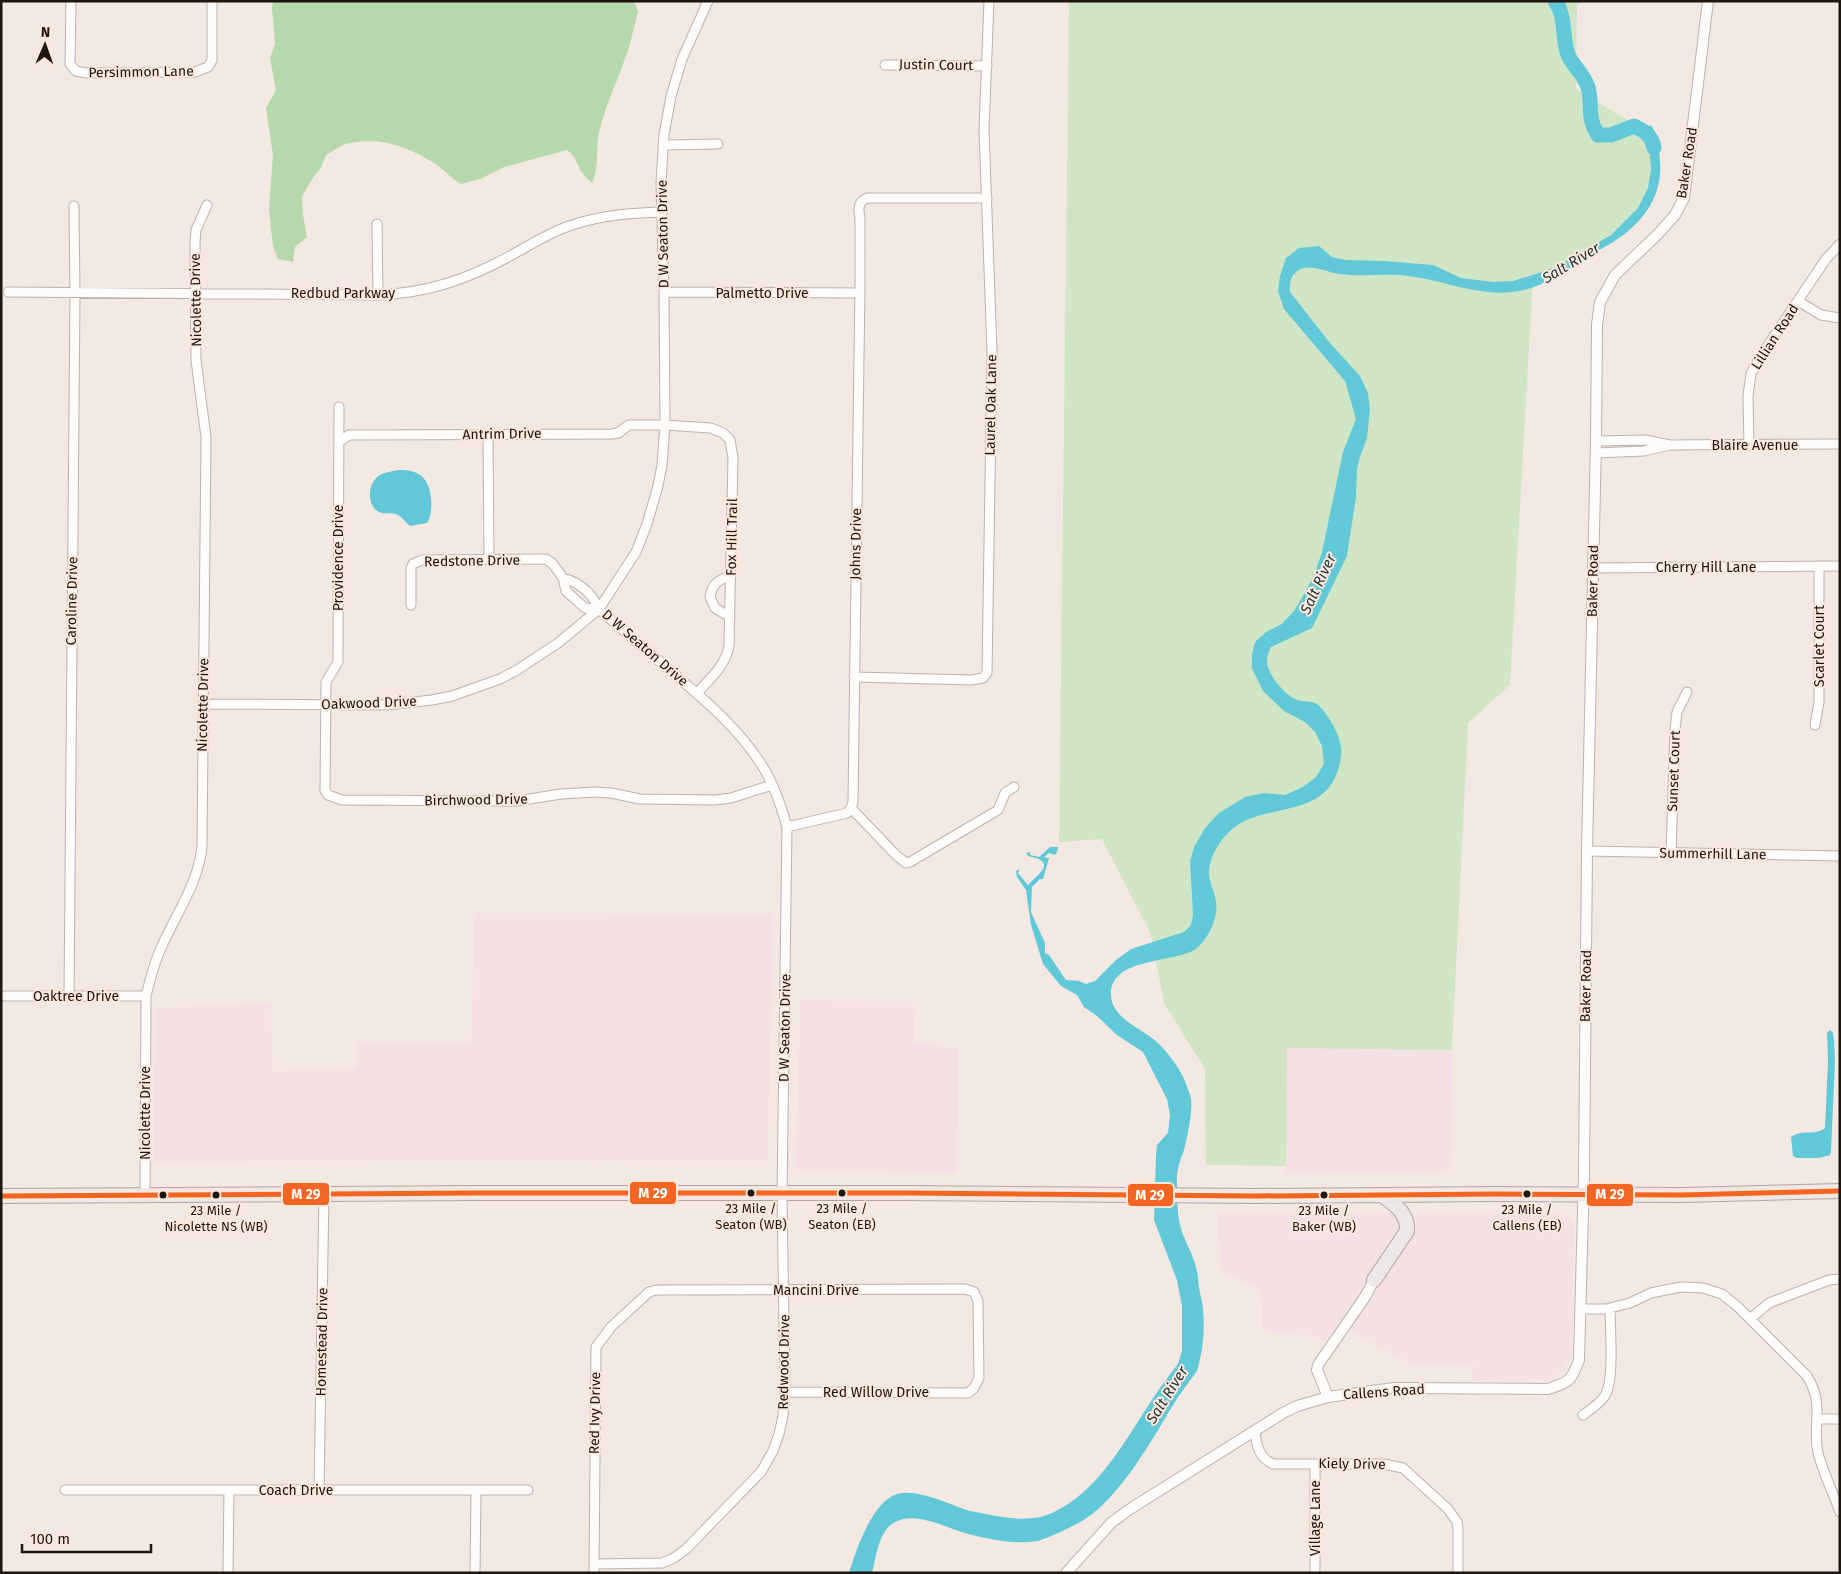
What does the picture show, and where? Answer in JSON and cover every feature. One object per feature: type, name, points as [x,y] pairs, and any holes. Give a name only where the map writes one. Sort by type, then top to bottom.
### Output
[{"type":"main road","points":[[1,1196],[907,1193],[1382,1196],[1682,1195],[1840,1191]]},
{"type":"main road","points":[[1374,1280],[1407,1231],[1407,1222],[1403,1212],[1382,1196]]},
{"type":"street","name":"Persimmon Lane","points":[[71,1],[70,58],[73,69],[80,73],[86,73],[202,71],[208,67],[212,60],[212,1]]},
{"type":"street","name":"D W Seaton Drive","points":[[708,1],[688,45],[675,81],[663,145],[661,182],[664,292],[664,425],[662,466],[647,524],[636,552],[599,609],[697,693],[741,737],[760,762],[772,785],[787,827],[782,1194]]},
{"type":"street","name":"Laurel Oak Lane","points":[[854,677],[971,680],[980,679],[987,673],[992,352],[984,130],[989,1]]},
{"type":"street","name":"Baker Road","points":[[1583,1194],[1587,851],[1597,325],[1600,302],[1615,275],[1670,222],[1684,198],[1708,1]]},
{"type":"street","name":"Justin Court","points":[[885,64],[987,66]]},
{"type":"street","points":[[663,145],[718,144]]},
{"type":"street","name":"Johns Drive","points":[[851,808],[860,203],[867,198],[987,198]]},
{"type":"street","name":"Nicolette Drive","points":[[146,1196],[146,996],[155,962],[193,884],[201,859],[206,437],[196,360],[196,230],[207,205]]},
{"type":"street","name":"Caroline Drive","points":[[68,996],[75,294],[74,206]]},
{"type":"street","name":"Redbud Parkway","points":[[8,292],[75,294],[196,292],[408,293],[442,286],[470,276],[554,232],[589,220],[624,214],[662,212]]},
{"type":"street","points":[[377,224],[378,294]]},
{"type":"street","name":"Lillian Road","points":[[1749,445],[1748,396],[1751,374],[1760,357],[1826,259],[1840,244]]},
{"type":"street","name":"Palmetto Drive","points":[[664,292],[860,293]]},
{"type":"street","points":[[1798,301],[1821,315],[1840,318]]},
{"type":"street","name":"Providence Drive","points":[[326,705],[326,682],[338,662],[339,407]]},
{"type":"street","name":"Antrim Drive","points":[[339,442],[349,435],[612,434],[618,433],[629,425],[664,425]]},
{"type":"street","name":"Fox Hill Trail","points":[[664,425],[716,429],[727,437],[732,445],[733,490],[728,653],[718,669],[697,693]]},
{"type":"street","points":[[488,435],[489,560]]},
{"type":"street","name":"Blaire Avenue","points":[[1596,440],[1645,440],[1670,445],[1840,444]]},
{"type":"street","name":"Blaire Avenue","points":[[1596,453],[1644,451],[1670,445]]},
{"type":"street","name":"Redstone Drive","points":[[411,605],[411,568],[417,562],[427,560],[546,559],[554,564],[563,578],[566,591],[585,608],[599,609],[594,597],[575,581],[563,578]]},
{"type":"street","name":"Scarlet Court","points":[[1815,726],[1819,702],[1820,566]]},
{"type":"street","name":"Cherry Hill Lane","points":[[1593,568],[1840,566]]},
{"type":"street","points":[[730,617],[715,608],[710,596],[714,584],[731,576]]},
{"type":"street","name":"Oakwood Drive","points":[[203,704],[326,705],[410,703],[432,700],[468,691],[500,679],[524,666],[558,643],[599,609]]},
{"type":"street","name":"Sunset Court","points":[[1671,853],[1675,729],[1677,712],[1687,692]]},
{"type":"street","name":"Birchwood Drive","points":[[326,705],[325,790],[328,795],[342,800],[517,801],[561,794],[594,792],[611,793],[640,799],[723,799],[772,785]]},
{"type":"street","points":[[787,827],[847,813],[851,808],[906,863],[998,810],[1004,793],[1014,787]]},
{"type":"street","name":"Summerhill Lane","points":[[1587,851],[1840,856]]},
{"type":"street","name":"Oaktree Drive","points":[[5,996],[146,996]]},
{"type":"street","name":"Homestead Drive","points":[[319,1490],[324,1194]]},
{"type":"street","name":"Redwood Drive","points":[[594,1568],[662,1562],[674,1558],[686,1549],[761,1472],[773,1451],[784,1416],[785,1392],[782,1194]]},
{"type":"street","name":"Callens Road","points":[[1066,1573],[1112,1522],[1152,1494],[1297,1406],[1328,1397],[1394,1388],[1548,1389],[1567,1383],[1574,1374],[1579,1360],[1583,1194]]},
{"type":"street","points":[[1750,1319],[1769,1303],[1829,1280],[1840,1279]]},
{"type":"street","points":[[1328,1397],[1317,1370],[1318,1365],[1365,1297],[1374,1280]]},
{"type":"street","points":[[1581,1309],[1610,1308],[1665,1290],[1681,1287],[1703,1288],[1722,1294],[1807,1376],[1814,1388],[1817,1401],[1818,1452],[1840,1512]]},
{"type":"street","name":"Mancini Drive","points":[[657,1290],[964,1289],[974,1292],[978,1301],[979,1378],[974,1388],[968,1393]]},
{"type":"street","name":"Red Ivy Drive","points":[[594,1568],[596,1347],[600,1339],[611,1327],[649,1292],[657,1290]]},
{"type":"street","points":[[1583,1415],[1604,1397],[1609,1388],[1611,1370],[1610,1308]]},
{"type":"street","name":"Red Willow Drive","points":[[785,1392],[968,1393]]},
{"type":"street","points":[[1817,1419],[1840,1419]]},
{"type":"street","name":"Kiely Drive","points":[[1255,1430],[1257,1446],[1268,1462],[1279,1464],[1384,1464],[1403,1468],[1448,1509],[1457,1522],[1458,1573]]},
{"type":"street","name":"Village Lane","points":[[1315,1464],[1315,1573]]},
{"type":"street","name":"Coach Drive","points":[[65,1490],[528,1490]]},
{"type":"street","points":[[475,1573],[476,1490]]},
{"type":"street","points":[[228,1573],[229,1491]]},
{"type":"shaded area","points":[[475,913],[773,914],[768,1161],[154,1162],[155,1008],[271,1004],[273,1071],[357,1069],[357,1043],[471,1042]]},
{"type":"shaded area","points":[[800,1000],[913,1001],[914,1042],[958,1049],[957,1172],[796,1170]]},
{"type":"shaded area","points":[[1286,1047],[1452,1050],[1451,1171],[1285,1173]]},
{"type":"shaded area","points":[[1217,1213],[1564,1214],[1574,1223],[1572,1354],[1563,1371],[1553,1379],[1471,1381],[1473,1365],[1412,1365],[1338,1324],[1325,1342],[1317,1337],[1262,1330],[1261,1291],[1221,1270]]},
{"type":"green space","points":[[273,1],[634,1],[638,11],[627,53],[601,124],[596,170],[592,183],[584,175],[575,158],[567,150],[504,167],[480,179],[461,184],[437,165],[405,148],[393,144],[370,141],[346,144],[326,155],[321,168],[302,197],[307,237],[295,247],[293,262],[278,259],[273,247],[269,209],[273,155],[266,108],[276,90],[270,58],[275,44]]},
{"type":"green space","points":[[1069,1],[1581,1],[1577,6],[1576,89],[1644,130],[1648,144],[1651,165],[1649,187],[1642,202],[1631,216],[1617,229],[1583,252],[1533,276],[1510,685],[1468,723],[1452,1050],[1287,1048],[1286,1166],[1206,1165],[1205,1069],[1164,1003],[1151,934],[1102,839],[1059,842]]},
{"type":"water","points":[[1651,125],[1658,143],[1660,174],[1654,198],[1641,218],[1633,227],[1610,244],[1559,275],[1532,288],[1512,292],[1485,292],[1408,276],[1348,275],[1314,268],[1304,268],[1292,276],[1290,292],[1330,343],[1360,376],[1368,393],[1370,409],[1367,438],[1357,469],[1356,497],[1347,556],[1312,628],[1271,647],[1267,658],[1273,677],[1287,694],[1297,700],[1315,703],[1328,716],[1340,742],[1341,758],[1339,768],[1330,786],[1318,797],[1304,804],[1241,823],[1228,833],[1217,847],[1210,864],[1209,875],[1215,899],[1216,914],[1212,927],[1205,939],[1197,948],[1188,953],[1146,963],[1122,973],[1114,982],[1111,994],[1112,1003],[1122,1017],[1158,1043],[1170,1056],[1183,1076],[1191,1099],[1188,1132],[1177,1174],[1177,1198],[1180,1225],[1196,1267],[1203,1307],[1203,1341],[1197,1371],[1123,1482],[1111,1497],[1081,1522],[1042,1540],[1019,1542],[982,1537],[929,1521],[909,1518],[900,1520],[887,1528],[878,1547],[872,1573],[849,1573],[866,1528],[873,1516],[880,1506],[897,1494],[914,1493],[924,1495],[970,1511],[1017,1518],[1045,1516],[1070,1503],[1100,1476],[1178,1364],[1182,1351],[1182,1306],[1177,1280],[1154,1220],[1156,1154],[1157,1145],[1168,1133],[1170,1115],[1167,1099],[1143,1052],[1117,1035],[1097,1016],[1084,1007],[1077,995],[1061,986],[1043,964],[1031,925],[1026,890],[1017,877],[1016,871],[1020,869],[1018,873],[1028,885],[1041,872],[1044,865],[1042,861],[1028,856],[1026,853],[1030,852],[1030,855],[1039,857],[1050,847],[1058,847],[1055,855],[1049,853],[1044,857],[1049,858],[1043,879],[1040,879],[1032,887],[1031,912],[1045,943],[1045,953],[1049,955],[1066,980],[1079,981],[1086,984],[1095,981],[1116,960],[1131,949],[1184,932],[1191,925],[1193,915],[1190,861],[1194,847],[1205,828],[1219,813],[1245,797],[1264,793],[1285,795],[1303,787],[1316,777],[1324,764],[1322,746],[1315,732],[1305,722],[1284,711],[1263,691],[1252,668],[1252,654],[1255,642],[1266,632],[1282,624],[1294,611],[1315,573],[1322,552],[1343,452],[1356,419],[1345,381],[1284,309],[1278,291],[1280,276],[1286,258],[1299,248],[1319,246],[1332,257],[1345,260],[1433,265],[1461,278],[1493,282],[1513,281],[1533,275],[1557,266],[1611,235],[1638,208],[1648,188],[1651,169],[1649,145],[1644,130]]},
{"type":"water","points":[[400,470],[417,473],[423,477],[427,484],[431,495],[431,513],[427,523],[410,526],[398,515],[381,513],[373,506],[370,491],[376,478],[382,474]]},
{"type":"water","points":[[1830,1030],[1833,1033],[1835,1061],[1831,1152],[1830,1155],[1819,1158],[1797,1158],[1793,1156],[1791,1137],[1799,1133],[1817,1132],[1825,1128],[1828,1061],[1827,1033]]},
{"type":"waterway","name":"Salt River","points":[[1555,1],[1563,21],[1565,43],[1569,57],[1588,87],[1592,122],[1598,135],[1611,135],[1634,126],[1647,134],[1652,140],[1654,148]]},
{"type":"transit line","points":[[1,1196],[474,1193],[907,1193],[1256,1196],[1682,1195],[1840,1191]]},
{"type":"place","name":"23 Mile / Seaton (WB)","points":[[751,1193]]},
{"type":"place","name":"23 Mile / Seaton (EB)","points":[[842,1193]]},
{"type":"place","name":"23 Mile / Callens (EB)","points":[[1527,1194]]},
{"type":"place","name":"23 Mile / Nicolette NS (WB)","points":[[216,1195]]},
{"type":"place","name":"23 Mile / Baker (WB)","points":[[1324,1195]]}]
